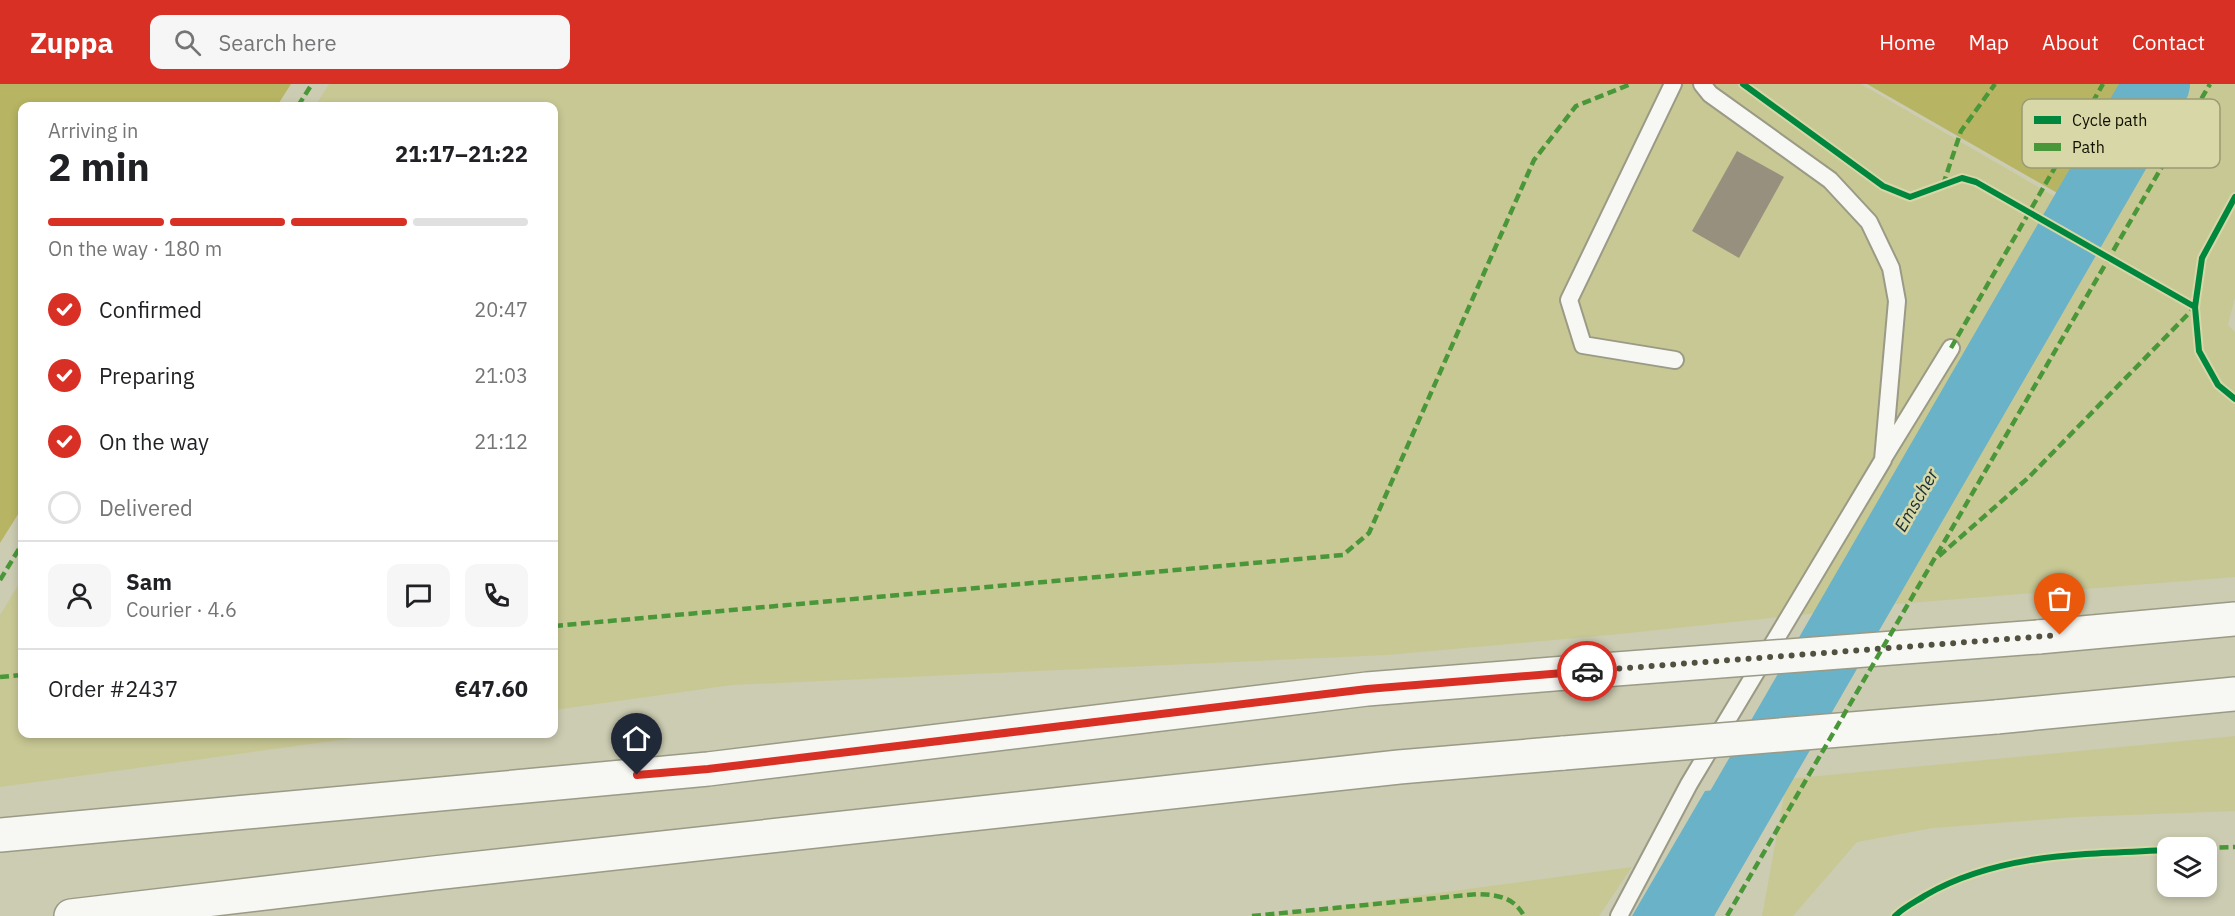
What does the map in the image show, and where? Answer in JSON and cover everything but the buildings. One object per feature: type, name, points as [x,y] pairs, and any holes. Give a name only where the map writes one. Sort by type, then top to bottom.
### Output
[{"type":"highway","points":[[0,835],[708,769],[1367,689],[2038,637],[2235,619]]},
{"type":"highway","points":[[71,916],[470,869],[1375,770],[1996,717],[2235,694]]},
{"type":"lane","points":[[1673,84],[1569,300],[1582,345],[1675,360]]},
{"type":"lane","points":[[1702,84],[1710,94],[1830,180],[1869,222],[1887,258],[1897,301],[1882,460]]},
{"type":"lane","points":[[1619,916],[1695,774],[1951,348]]},
{"type":"green space","points":[[329,84],[1861,84],[2083,213],[2109,168],[2220,168],[2220,99],[2148,99],[2157,84],[2235,84],[2235,297],[2228,325],[2235,332],[2235,577],[1859,607],[2078,221],[1846,610],[1620,634],[1387,655],[732,685],[558,709],[558,102],[318,102]]},
{"type":"green space","points":[[18,586],[18,738],[354,738],[0,787],[0,615]]},
{"type":"green space","points":[[2235,736],[2235,811],[2077,817],[1933,828],[1857,842],[1793,916],[1762,916],[1787,779]]},
{"type":"green space","points":[[1632,867],[1599,916],[1267,916]]},
{"type":"shaded area","points":[[0,84],[291,84],[280,102],[18,102],[18,514],[0,543]]},
{"type":"shaded area","points":[[1867,84],[2149,84],[2141,99],[2022,99],[2022,168],[2101,168],[2080,206]]},
{"type":"water","points":[[1775,784],[1714,916],[1632,916],[1705,791]]},
{"type":"waterway","name":"Emscher","points":[[2148,99],[2157,84]]},
{"type":"waterway","name":"Emscher","points":[[1676,916],[2108,168]]},
{"type":"marked path","points":[[301,102],[312,84]]},
{"type":"marked path","points":[[558,626],[1343,555],[1369,533],[1534,160],[1576,106],[1631,84]]},
{"type":"marked path","points":[[1943,185],[1961,131],[1995,84]]},
{"type":"marked path","points":[[2094,99],[2103,84]]},
{"type":"marked path","points":[[2201,99],[2210,84]]},
{"type":"marked path","points":[[1951,348],[2055,168]]},
{"type":"marked path","points":[[1727,916],[2161,168]]},
{"type":"marked path","points":[[1939,556],[2028,478],[2195,307]]},
{"type":"marked path","points":[[0,580],[18,551]]},
{"type":"marked path","points":[[0,677],[18,675]]},
{"type":"marked path","points":[[2217,848],[2235,847]]},
{"type":"marked path","points":[[1252,916],[1478,894],[1505,898],[1524,916]]},
{"type":"cycle path","points":[[1743,84],[1883,186],[1910,197],[1962,178],[1976,182],[2195,307]]},
{"type":"cycle path","points":[[2235,197],[2202,258],[2195,307],[2199,351],[2218,385],[2235,399]]},
{"type":"cycle path","points":[[1895,916],[1926,895],[1954,881],[2013,863],[2074,855],[2157,851]]},
{"type":"way so far","points":[[1587,671],[2060,635]]},
{"type":"route","points":[[637,775],[708,769],[1367,689],[1587,671]]}]
